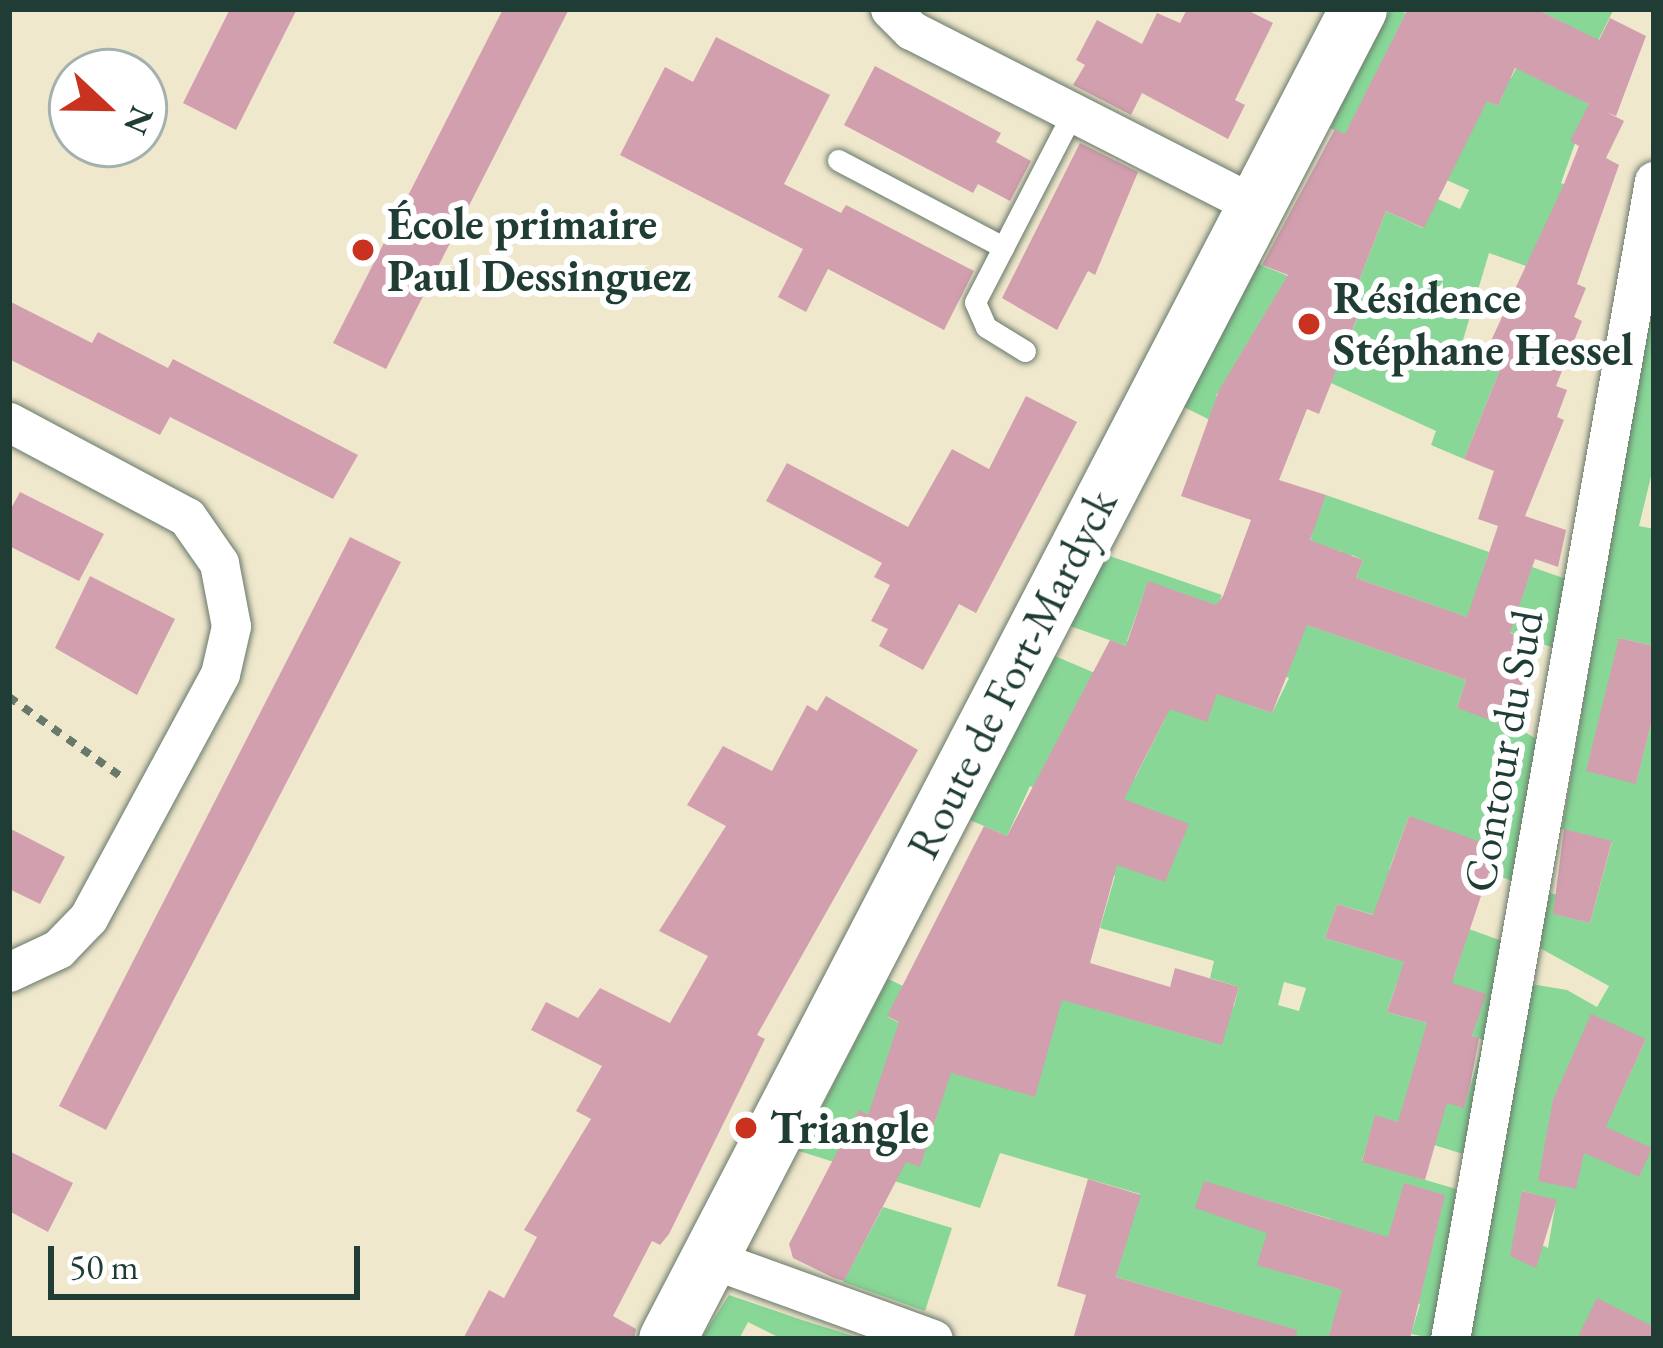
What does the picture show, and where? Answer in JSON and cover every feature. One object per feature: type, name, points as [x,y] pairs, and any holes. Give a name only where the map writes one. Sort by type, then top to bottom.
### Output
[{"type":"main road","name":"Route de Fort-Mardyck","points":[[668,1339],[1358,9]]},
{"type":"street","points":[[890,9],[911,30],[1256,206]]},
{"type":"street","name":"Contour du Sud","points":[[1450,1339],[1654,181]]},
{"type":"street","points":[[9,422],[172,506],[219,563],[230,607],[226,656],[88,918],[58,949],[9,972]]},
{"type":"street","points":[[709,1258],[933,1339]]},
{"type":"lane","points":[[1025,351],[994,334],[975,311],[1072,114]]},
{"type":"lane","points":[[838,160],[1003,247]]},
{"type":"path","points":[[9,697],[152,803]]},
{"type":"green space","points":[[1391,9],[1406,13],[1391,44],[1511,78],[1525,52],[1555,45],[1566,24],[1536,9],[1614,9],[1571,94],[1589,104],[1561,183],[1578,190],[1529,267],[1489,253],[1460,350],[1501,367],[1464,459],[1431,445],[1436,431],[1331,383],[1363,304],[1352,299],[1386,211],[1423,228],[1431,210],[1418,190],[1460,209],[1469,190],[1330,128]],"holes":[[[1486,80],[1505,90],[1498,106],[1461,88]]]},
{"type":"green space","points":[[1259,264],[1288,276],[1216,396],[1222,400],[1212,421],[1184,407]]},
{"type":"green space","points":[[1654,281],[1654,464],[1639,526],[1654,529],[1654,646],[1619,638],[1636,783],[1654,712],[1654,1339],[1470,1339],[1531,984],[1567,990],[1597,1007],[1609,986],[1538,947],[1550,893],[1558,895],[1554,914],[1590,923],[1612,842],[1562,829]],"holes":[[[1646,1039],[1614,1109],[1560,1084]],[[1523,1191],[1556,1201],[1548,1248],[1515,1232]]]},
{"type":"green space","points":[[1326,495],[1489,552],[1482,575],[1524,590],[1532,567],[1566,579],[1554,648],[1356,578],[1363,560],[1352,555],[1336,571],[1342,552],[1310,541],[1314,527],[1273,496],[1319,513]]},
{"type":"green space","points":[[1107,555],[1222,595],[1209,625],[1235,600],[1466,680],[1457,708],[1508,722],[1538,740],[1513,881],[1486,872],[1409,816],[1389,870],[1403,905],[1502,941],[1484,1040],[1472,1036],[1485,994],[1396,985],[1387,1012],[1434,1025],[1464,1107],[1484,1041],[1463,1154],[1434,1145],[1437,1133],[1376,1116],[1362,1161],[1456,1189],[1437,1339],[1411,1334],[1420,1304],[1383,1292],[1332,1326],[1328,1339],[1227,1339],[1235,1312],[1116,1277],[1140,1194],[1000,1153],[980,1208],[799,1151],[888,979],[903,986],[888,1017],[930,1038],[1050,996],[1208,1041],[1234,1006],[1239,987],[1210,978],[1214,961],[1100,928],[1115,876],[1092,868],[1084,809],[1030,786],[1007,836],[970,820],[1055,656],[1207,721],[1200,690],[1217,695],[1222,680],[1195,598],[1148,582],[1127,641],[1160,658],[1070,626]],"holes":[[[1267,670],[1289,678],[1272,713],[1246,704]],[[1092,679],[1165,719],[1135,778],[1112,768]],[[1337,904],[1465,942],[1454,977],[1325,938]],[[1284,982],[1306,988],[1299,1011],[1278,1005]],[[948,1079],[932,1131],[869,1111]],[[1259,1198],[1331,1219],[1323,1248],[1339,1289],[1291,1275]]]},
{"type":"green space","points":[[883,1207],[952,1228],[925,1311],[843,1282]]},
{"type":"green space","points":[[729,1295],[863,1339],[782,1339],[748,1322],[739,1339],[701,1339]]},
{"type":"building","points":[[230,9],[297,9],[236,130],[183,103]]},
{"type":"building","points":[[503,9],[569,9],[386,369],[333,343]]},
{"type":"building","points":[[1187,9],[1245,9],[1273,23],[1235,100],[1245,105],[1228,139],[1142,93],[1131,115],[1073,85],[1085,65],[1076,60],[1097,20],[1142,44],[1157,13],[1180,23]]},
{"type":"building","points":[[1408,9],[1536,9],[1599,40],[1610,18],[1646,36],[1616,116],[1606,112],[1624,121],[1606,158],[1619,165],[1577,284],[1586,288],[1574,317],[1582,321],[1556,386],[1567,390],[1557,417],[1564,420],[1525,516],[1566,530],[1558,567],[1535,559],[1510,633],[1537,642],[1507,726],[1457,708],[1466,680],[1307,625],[1272,713],[1217,694],[1207,722],[1170,709],[1124,799],[1189,824],[1165,882],[1117,865],[1090,963],[1170,987],[1175,968],[1239,987],[1222,1045],[1062,1000],[1035,1097],[951,1073],[920,1167],[906,1162],[844,1281],[834,1278],[793,1258],[789,1244],[859,1110],[868,1115],[899,1022],[887,1016],[984,826],[1007,836],[1110,640],[1126,646],[1148,581],[1216,605],[1223,596],[1251,520],[1181,496],[1219,390],[1288,275],[1262,265],[1335,129],[1345,134]],"holes":[[[1515,68],[1589,104],[1570,141],[1579,146],[1564,184],[1482,360],[1501,367],[1464,459],[1494,471],[1478,519],[1498,526],[1467,617],[1356,578],[1363,560],[1310,540],[1326,495],[1279,480],[1307,409],[1319,414],[1363,303],[1352,299],[1386,211],[1424,228],[1487,101],[1498,106]]]},
{"type":"building","points":[[716,37],[830,95],[784,184],[841,213],[846,205],[974,271],[944,330],[828,269],[806,312],[778,297],[803,249],[620,155],[665,67],[693,82]]},
{"type":"building","points":[[875,66],[1001,133],[996,142],[1031,161],[1010,201],[978,184],[973,193],[844,125]]},
{"type":"building","points":[[1080,143],[1138,172],[1095,275],[1088,271],[1057,330],[1002,298]]},
{"type":"building","points":[[9,301],[92,343],[98,332],[168,368],[173,359],[358,455],[333,499],[170,417],[160,435],[9,359]]},
{"type":"building","points":[[1026,396],[1077,422],[976,613],[959,604],[923,670],[879,646],[888,629],[871,621],[890,585],[874,577],[882,563],[766,501],[787,463],[908,527],[952,449],[989,469]]},
{"type":"building","points":[[20,492],[104,534],[79,581],[9,546],[9,512]]},
{"type":"building","points":[[350,537],[401,562],[106,1130],[59,1106]]},
{"type":"building","points":[[90,576],[175,619],[137,695],[55,648]]},
{"type":"building","points":[[1619,638],[1654,646],[1654,712],[1636,784],[1586,771]]},
{"type":"building","points":[[826,696],[918,750],[757,1035],[765,1039],[669,1234],[660,1245],[652,1241],[613,1316],[636,1329],[634,1339],[463,1339],[489,1290],[504,1298],[537,1237],[524,1230],[591,1119],[576,1111],[602,1066],[531,1030],[546,1002],[578,1018],[600,988],[670,1023],[708,956],[659,931],[726,826],[687,805],[723,746],[772,771],[807,705],[817,711]]},
{"type":"building","points":[[1409,816],[1497,848],[1452,983],[1486,994],[1472,1036],[1479,1038],[1470,1086],[1464,1108],[1447,1103],[1425,1180],[1362,1162],[1375,1115],[1398,1122],[1427,1023],[1387,1012],[1404,962],[1325,938],[1337,904],[1373,915]]},
{"type":"building","points":[[9,828],[65,857],[40,904],[9,889]]},
{"type":"building","points":[[1564,829],[1612,841],[1590,923],[1553,914]]},
{"type":"building","points":[[1591,1014],[1646,1039],[1606,1127],[1652,1148],[1639,1177],[1584,1153],[1576,1189],[1538,1181],[1553,1100]]},
{"type":"building","points":[[9,1151],[73,1183],[48,1232],[9,1211]]},
{"type":"building","points":[[1088,1179],[1141,1195],[1116,1277],[1297,1330],[1296,1339],[1073,1339],[1086,1295],[1057,1286]]},
{"type":"building","points":[[1204,1181],[1388,1237],[1404,1183],[1445,1195],[1410,1339],[1328,1339],[1342,1290],[1257,1265],[1267,1233],[1195,1208]]},
{"type":"building","points":[[1522,1191],[1557,1200],[1536,1268],[1510,1256]]},
{"type":"building","points":[[1597,1298],[1654,1327],[1654,1339],[1577,1339]]},
{"type":"place","name":"École primaire Paul Dessinguez","points":[[363,250]]},
{"type":"place","name":"Résidence Stéphane Hessel","points":[[1309,324]]},
{"type":"place","name":"Triangle","points":[[746,1128]]}]
